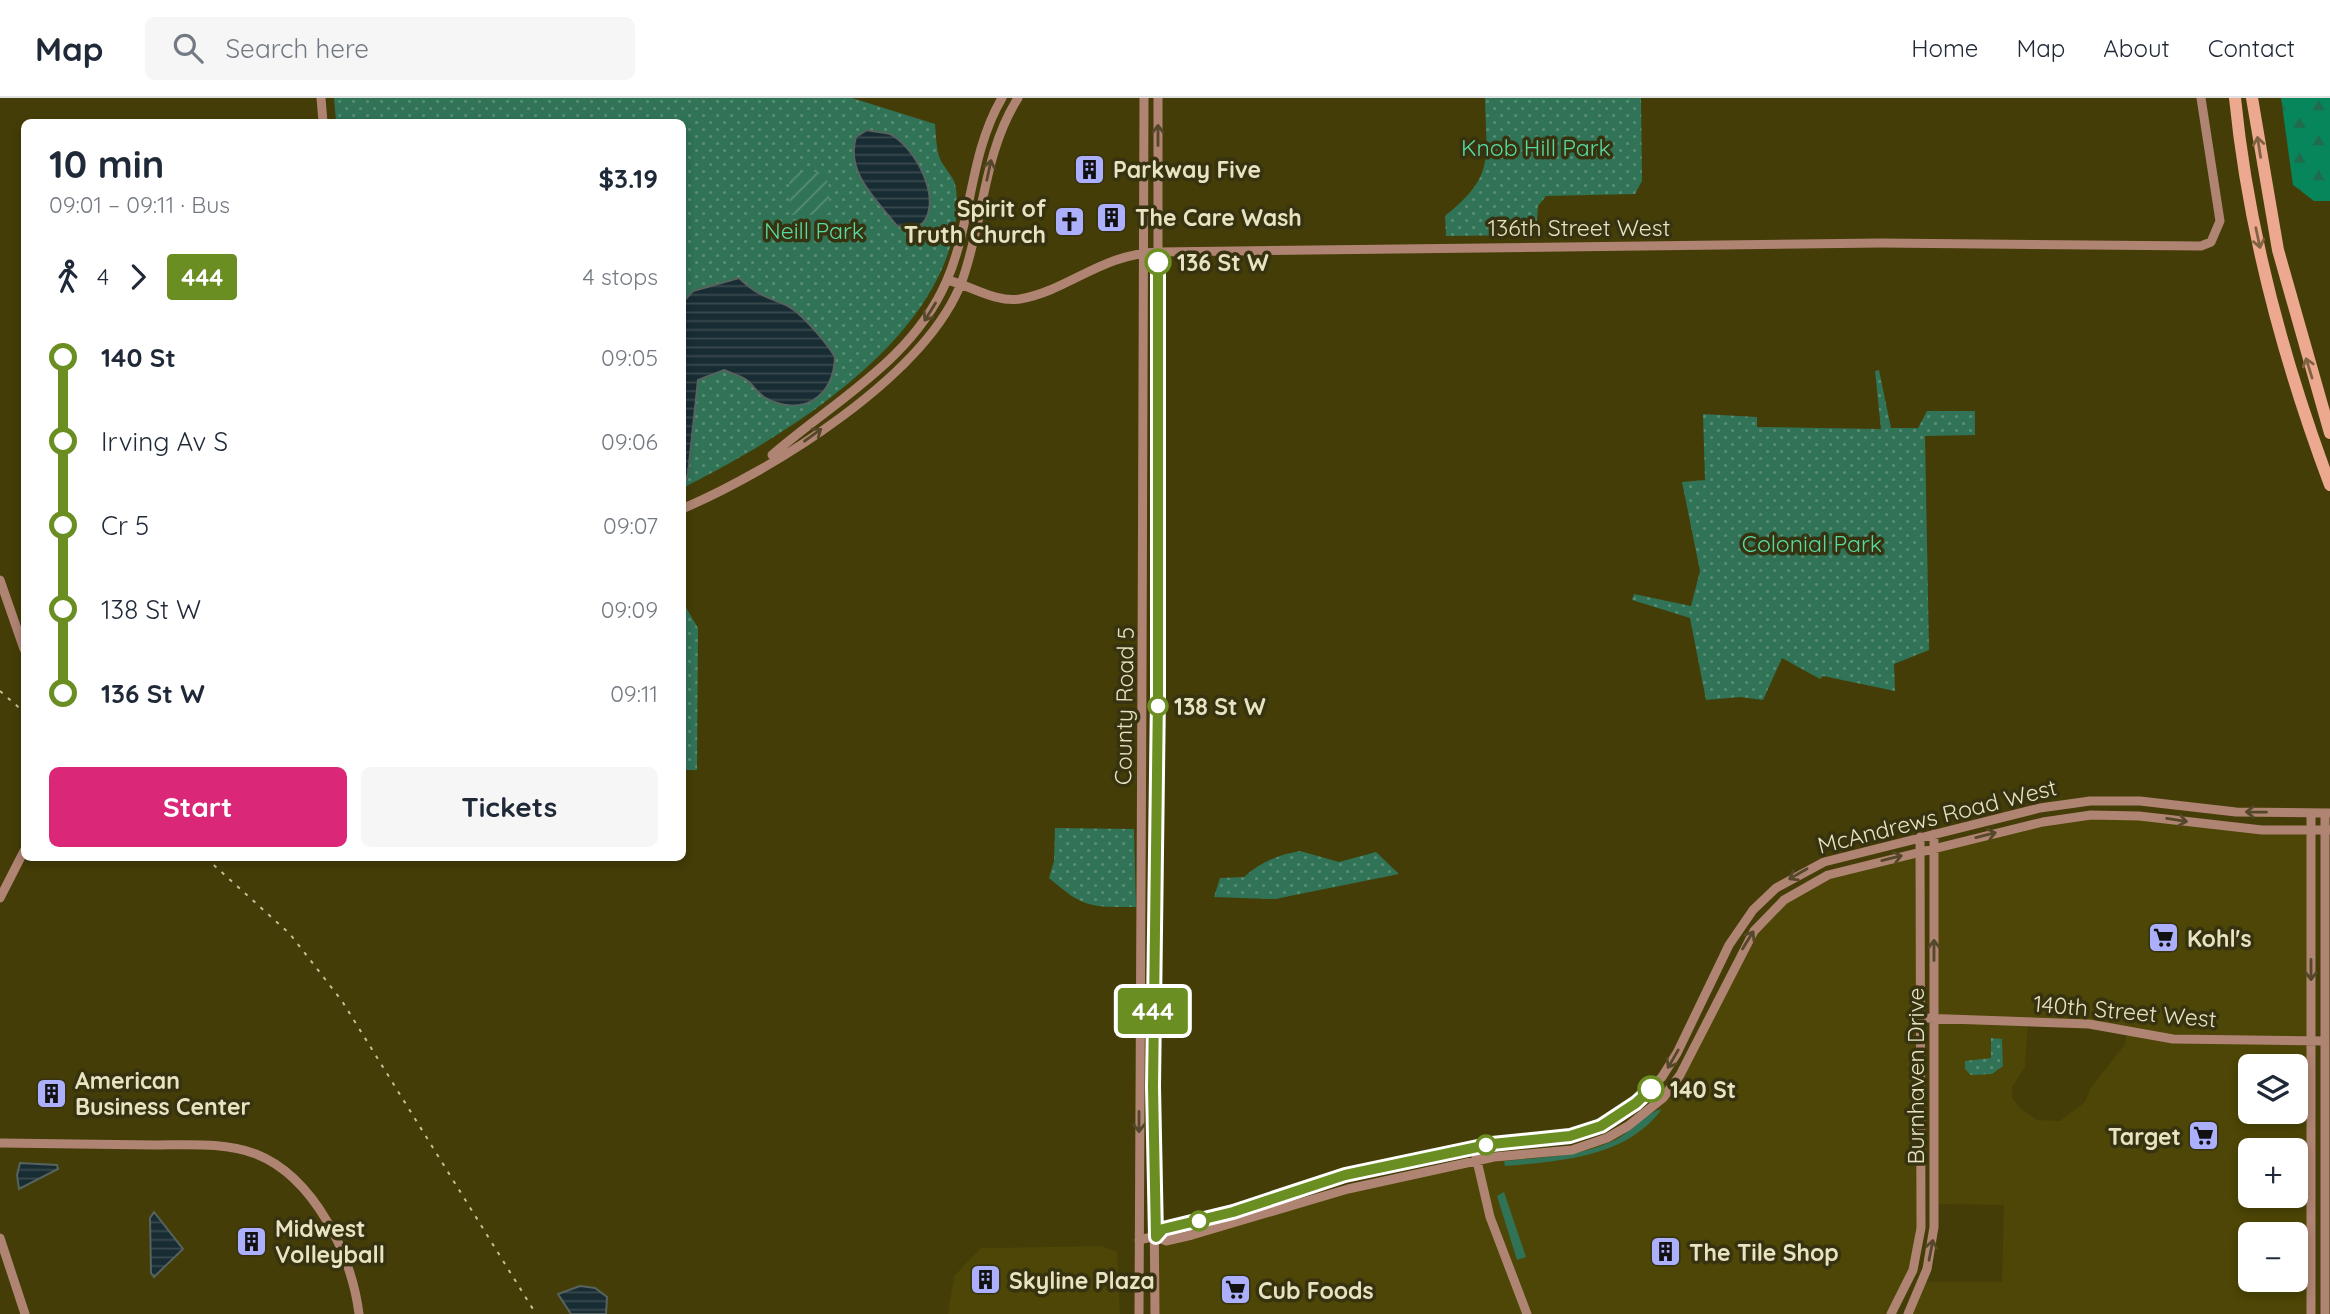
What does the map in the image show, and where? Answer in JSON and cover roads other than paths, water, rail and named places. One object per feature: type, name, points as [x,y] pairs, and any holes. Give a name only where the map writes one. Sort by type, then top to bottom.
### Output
[{"type":"highway","points":[[2235,98],[2254,219],[2268,280],[2301,402],[2330,485]]},
{"type":"highway","points":[[2252,98],[2278,250],[2330,433]]},
{"type":"street","points":[[321,98],[323,119]]},
{"type":"street","points":[[755,470],[898,354],[934,306],[947,280],[959,244],[983,141],[1002,98]]},
{"type":"street","points":[[686,507],[799,445],[906,364],[926,341],[961,283],[972,248],[995,145],[1005,118],[1018,98]]},
{"type":"street","name":"County Road 5","points":[[1139,1314],[1144,98]]},
{"type":"street","name":"County Road 5","points":[[1155,1314],[1153,1087],[1158,695],[1158,98]]},
{"type":"street","name":"136th Street West","points":[[947,280],[996,298],[1019,299],[1118,258],[1158,252],[1881,243],[2201,246],[2211,242],[2220,220],[2201,98]]},
{"type":"street","points":[[0,580],[21,640]]},
{"type":"street","name":"McAndrews Road West","points":[[1156,1237],[1163,1229],[1233,1212],[1317,1182],[1474,1148],[1556,1140],[1601,1126],[1621,1114],[1651,1089],[1670,1065],[1729,945],[1766,897],[1801,872],[1824,862],[2040,808],[2090,801],[2140,802],[2236,812],[2327,813]]},
{"type":"street","points":[[2311,813],[2311,1314]]},
{"type":"street","points":[[2325,1314],[2327,813]]},
{"type":"street","name":"McAndrews Road West","points":[[1139,1240],[1156,1237],[1166,1241],[1214,1230],[1327,1194],[1477,1161],[1572,1150],[1607,1138],[1628,1126],[1662,1098],[1680,1075],[1754,931],[1776,907],[1805,886],[1828,875],[2043,821],[2091,815],[2139,816],[2250,829],[2327,830]]},
{"type":"street","name":"Burnhaven Drive","points":[[1908,1314],[1927,1269],[1934,1235],[1934,834]]},
{"type":"street","name":"Burnhaven Drive","points":[[1891,1314],[1913,1270],[1921,1228],[1920,837]]},
{"type":"street","points":[[0,898],[21,857]]},
{"type":"street","name":"140th Street West","points":[[1921,1018],[2090,1024],[2172,1039],[2325,1041]]},
{"type":"street","points":[[0,1143],[211,1146],[256,1154],[288,1173],[314,1201],[348,1270],[359,1314]]},
{"type":"street","points":[[1474,1148],[1490,1217],[1527,1314]]},
{"type":"street","points":[[0,1238],[25,1314]]},
{"type":"water","points":[[867,130],[890,134],[909,150],[917,162],[924,175],[930,202],[928,214],[922,224],[906,229],[897,226],[865,185],[855,162],[854,150],[856,137]]},
{"type":"water","points":[[739,278],[756,292],[792,308],[806,320],[835,357],[829,384],[813,400],[802,404],[778,403],[764,397],[747,380],[724,370],[698,380],[686,480],[686,299],[693,291]]},
{"type":"water","points":[[20,1163],[57,1165],[58,1169],[19,1189],[17,1175]]},
{"type":"water","points":[[154,1212],[183,1249],[154,1277],[151,1273],[150,1218]]},
{"type":"water","points":[[580,1286],[595,1288],[607,1297],[606,1314],[571,1314],[558,1294]]},
{"type":"railway","points":[[0,691],[21,709]]},
{"type":"railway","points":[[209,861],[290,934],[342,1001],[536,1314]]},
{"type":"place","name":"Parkway Five","points":[[1090,169]]},
{"type":"place","name":"The Care Wash","points":[[1112,217]]},
{"type":"place","name":"Spirit of Truth Church","points":[[1069,221]]},
{"type":"place","name":"136 St W","points":[[1158,262]]},
{"type":"place","name":"138 St W","points":[[1158,706]]},
{"type":"place","name":"Kohl's","points":[[2164,938]]},
{"type":"place","name":"140 St","points":[[1651,1089]]},
{"type":"place","name":"American Business Center","points":[[52,1093]]},
{"type":"place","name":"Target","points":[[2204,1136]]},
{"type":"place","name":"Midwest Volleyball","points":[[252,1241]]},
{"type":"place","name":"The Tile Shop","points":[[1666,1252]]},
{"type":"place","name":"Skyline Plaza","points":[[986,1280]]},
{"type":"place","name":"Cub Foods","points":[[1235,1290]]},
{"type":"park label","name":"Knob Hill Park","points":[[1536,147]]},
{"type":"park label","name":"Neill Park","points":[[814,230]]},
{"type":"park label","name":"Colonial Park","points":[[1812,543]]}]
